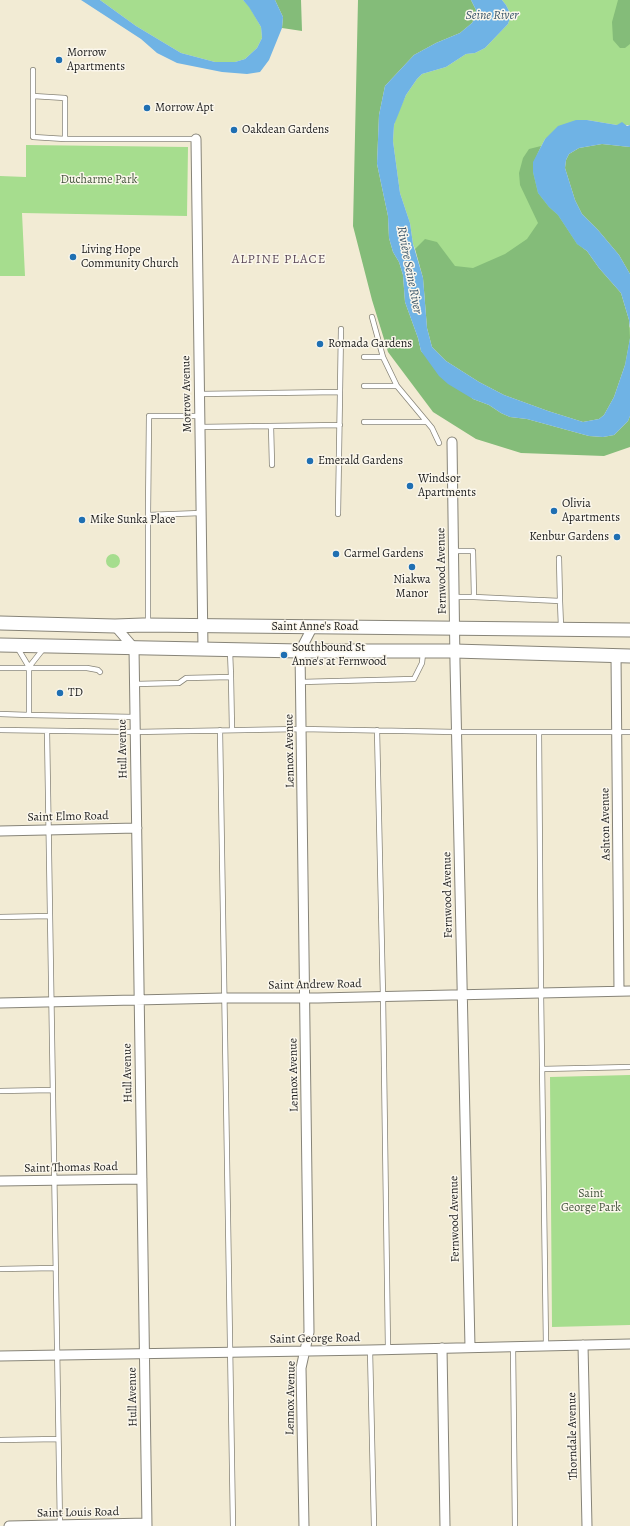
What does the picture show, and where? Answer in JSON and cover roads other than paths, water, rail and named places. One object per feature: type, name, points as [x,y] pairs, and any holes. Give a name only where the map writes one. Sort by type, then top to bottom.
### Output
[{"type":"main road","name":"Saint Anne's Road","points":[[0,623],[115,626],[313,626],[630,630]]},
{"type":"main road","points":[[16,646],[20,636],[32,624]]},
{"type":"main road","name":"Saint Anne's Road","points":[[0,645],[203,649],[454,651],[630,656]]},
{"type":"street","name":"Morrow Avenue","points":[[196,139],[203,649]]},
{"type":"street","name":"Fernwood Avenue","points":[[452,442],[455,628],[454,651],[470,1346]]},
{"type":"street","points":[[115,626],[134,648]]},
{"type":"street","name":"Lennox Avenue","points":[[304,1526],[301,1368],[309,1332],[306,998],[300,650],[313,626]]},
{"type":"street","name":"Hull Avenue","points":[[134,648],[147,1525]]},
{"type":"street","name":"Ashton Avenue","points":[[616,656],[619,991]]},
{"type":"street","name":"Saint Elmo Road","points":[[0,831],[136,828]]},
{"type":"street","name":"Saint Andrew Road","points":[[0,1003],[630,991]]},
{"type":"street","name":"Saint Thomas Road","points":[[0,1181],[142,1179]]},
{"type":"street","name":"Saint George Road","points":[[0,1356],[630,1344]]},
{"type":"street","name":"Thorndale Avenue","points":[[583,1345],[587,1526]]},
{"type":"street","points":[[442,1348],[445,1526]]},
{"type":"street","name":"Saint Louis Road","points":[[9,1526],[147,1525]]},
{"type":"lane","points":[[32,70],[33,137],[65,139],[196,139]]},
{"type":"lane","points":[[33,96],[65,98],[65,139]]},
{"type":"lane","points":[[372,317],[383,357],[397,386],[432,428],[439,443]]},
{"type":"lane","points":[[338,514],[341,329]]},
{"type":"lane","points":[[364,357],[383,357]]},
{"type":"lane","points":[[364,386],[397,386]]},
{"type":"lane","points":[[199,394],[340,392]]},
{"type":"lane","points":[[148,625],[148,416],[199,416]]},
{"type":"lane","points":[[364,422],[427,422]]},
{"type":"lane","points":[[200,427],[340,425]]},
{"type":"lane","points":[[270,426],[272,465]]},
{"type":"lane","points":[[148,515],[201,513]]},
{"type":"lane","points":[[453,551],[473,551],[474,597]]},
{"type":"lane","points":[[559,558],[562,629]]},
{"type":"lane","points":[[454,597],[560,601]]},
{"type":"lane","points":[[16,646],[29,668],[29,715]]},
{"type":"lane","points":[[29,668],[45,646]]},
{"type":"lane","points":[[230,649],[232,730]]},
{"type":"lane","points":[[300,682],[414,679],[422,663],[423,651]]},
{"type":"lane","points":[[0,668],[88,668],[98,670],[100,672]]},
{"type":"lane","points":[[134,684],[179,683],[186,678],[231,677]]},
{"type":"lane","points":[[0,714],[135,717]]},
{"type":"lane","points":[[0,730],[135,732],[301,729],[456,732],[630,732]]},
{"type":"lane","points":[[220,730],[233,1526]]},
{"type":"lane","points":[[377,730],[383,996],[388,1349]]},
{"type":"lane","points":[[47,731],[60,1526]]},
{"type":"lane","points":[[539,732],[546,1345]]},
{"type":"lane","points":[[0,917],[50,916]]},
{"type":"lane","points":[[542,1069],[630,1067]]},
{"type":"lane","points":[[0,1091],[52,1090]]},
{"type":"lane","points":[[0,1269],[55,1268]]},
{"type":"lane","points":[[513,1346],[515,1526]]},
{"type":"lane","points":[[370,1350],[374,1526]]},
{"type":"lane","points":[[0,1440],[58,1439]]},
{"type":"water","points":[[81,0],[100,0],[136,26],[181,53],[215,62],[235,62],[245,59],[257,48],[262,38],[261,27],[243,0],[275,0],[283,17],[282,28],[269,60],[260,72],[247,74],[222,72],[177,63],[157,53],[141,39]]},
{"type":"water","name":"Seine River","points":[[471,0],[502,0],[511,15],[508,24],[485,48],[475,53],[466,54],[446,67],[422,74],[406,95],[394,125],[393,141],[400,193],[410,223],[413,244],[423,278],[427,328],[432,347],[446,361],[479,382],[504,395],[583,422],[599,419],[604,415],[614,397],[625,365],[630,338],[630,416],[628,421],[614,435],[603,437],[589,436],[527,419],[510,417],[489,405],[473,399],[448,384],[439,376],[421,351],[405,302],[403,275],[399,262],[393,252],[389,238],[388,216],[377,164],[379,115],[385,86],[414,55],[436,43],[460,33],[472,23],[476,16],[476,10]]},
{"type":"water","points":[[576,120],[587,120],[617,125],[622,122],[627,126],[630,125],[630,147],[602,144],[579,148],[569,154],[566,160],[565,168],[575,200],[582,214],[619,255],[630,274],[630,328],[621,293],[599,268],[587,251],[577,244],[558,215],[549,207],[538,193],[533,172],[533,162],[545,139],[558,126]]},
{"type":"place","name":"Morrow Apartments","points":[[59,60]]},
{"type":"place","name":"Morrow Apt","points":[[147,108]]},
{"type":"place","name":"Oakdean Gardens","points":[[234,130]]},
{"type":"place","name":"Living Hope Community Church","points":[[73,257]]},
{"type":"place","name":"Romada Gardens","points":[[320,344]]},
{"type":"place","name":"Emerald Gardens","points":[[310,461]]},
{"type":"place","name":"Windsor Apartments","points":[[410,486]]},
{"type":"place","name":"Olivia Apartments","points":[[554,511]]},
{"type":"place","name":"Mike Sunka Place","points":[[82,520]]},
{"type":"place","name":"Kenbur Gardens","points":[[617,537]]},
{"type":"place","name":"Carmel Gardens","points":[[336,554]]},
{"type":"place","name":"Niakwa Manor","points":[[412,567]]},
{"type":"place","name":"Southbound St Anne's at Fernwood","points":[[284,655]]},
{"type":"place","name":"TD","points":[[60,693]]},
{"type":"district","name":"ALPINE PLACE","points":[[279,260]]},
{"type":"park label","name":"Ducharme Park","points":[[99,180]]},
{"type":"park label","name":"Saint George Park","points":[[591,1201]]},
{"type":"water label","name":"Rivière Seine River","points":[[409,270]]}]
